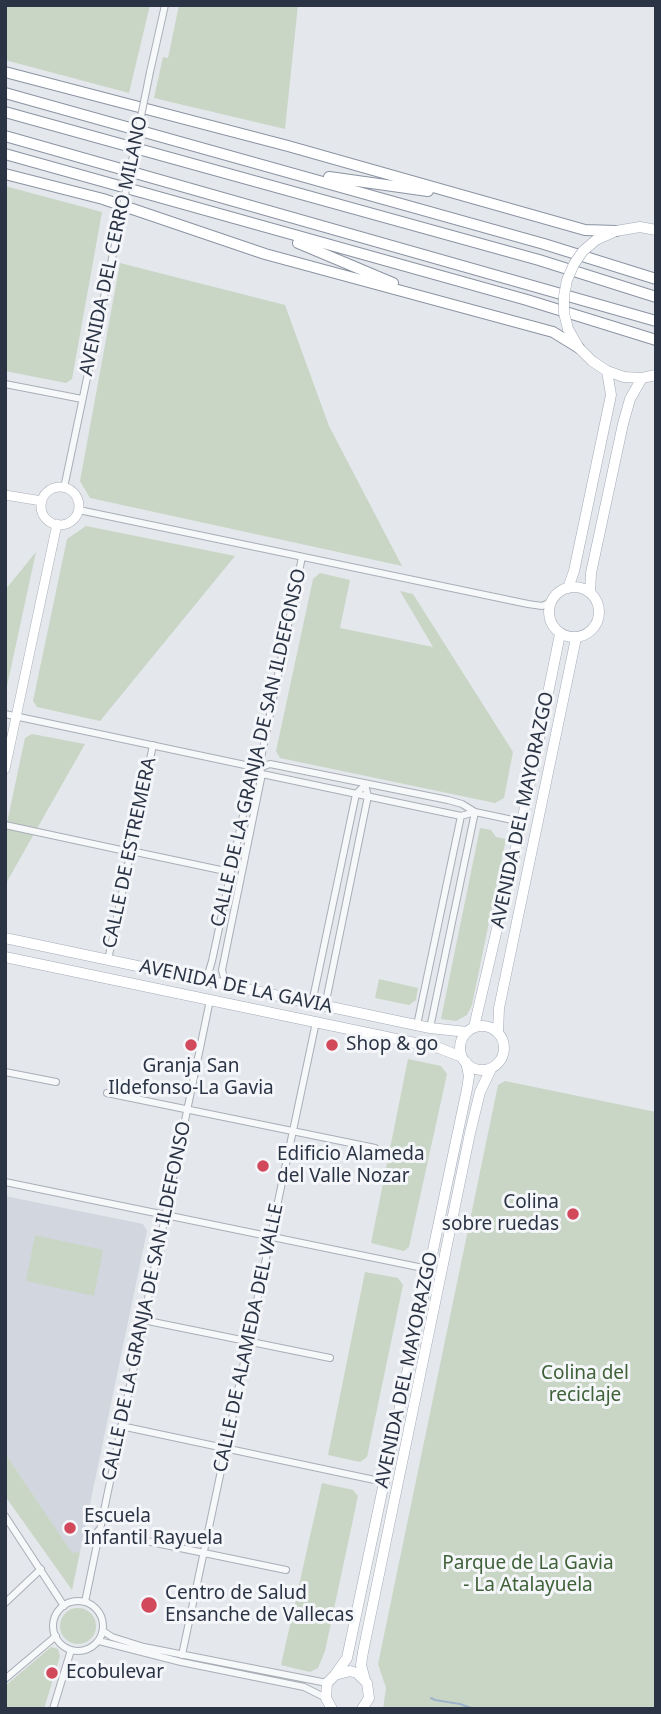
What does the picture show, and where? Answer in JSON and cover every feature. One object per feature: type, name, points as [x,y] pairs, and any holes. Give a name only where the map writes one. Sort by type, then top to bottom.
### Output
[{"type":"highway","points":[[5,72],[288,146],[585,230],[616,231]]},
{"type":"highway","points":[[5,93],[656,278]]},
{"type":"highway","points":[[5,112],[539,260],[656,297]]},
{"type":"highway","points":[[5,136],[656,321]]},
{"type":"highway","points":[[206,149],[344,181],[468,198]]},
{"type":"highway","points":[[5,154],[514,297],[656,340]]},
{"type":"highway","points":[[5,174],[103,199],[265,254],[553,332],[579,348]]},
{"type":"highway","points":[[190,205],[317,250],[382,279],[468,309]]},
{"type":"main road","points":[[656,230],[640,227],[616,231],[596,240],[573,264],[564,296],[568,330],[579,348],[592,361],[607,371],[624,377],[642,378],[656,375]]},
{"type":"main road","points":[[568,588],[574,571],[611,395],[607,371]]},
{"type":"main road","points":[[590,593],[591,573],[623,424],[630,399],[642,378]]},
{"type":"main road","points":[[64,488],[75,494],[79,510],[72,520],[57,524],[46,519],[42,501],[50,490],[64,488]]},
{"type":"main road","points":[[5,495],[42,501]]},
{"type":"main road","points":[[5,769],[57,524]]},
{"type":"main road","points":[[568,588],[579,588],[590,593],[595,599],[599,616],[591,630],[576,638],[560,634],[550,621],[551,602],[557,593],[568,588]]},
{"type":"main road","name":"AVENIDA DEL MAYORAZGO","points":[[471,1030],[522,821],[560,634]]},
{"type":"main road","name":"AVENIDA DEL MAYORAZGO","points":[[498,1032],[499,1008],[576,638]]},
{"type":"main road","name":"AVENIDA DE LA GAVIA","points":[[5,938],[430,1028],[471,1030]]},
{"type":"main road","name":"AVENIDA DE LA GAVIA","points":[[5,957],[451,1051],[464,1060]]},
{"type":"main road","points":[[485,1026],[498,1032],[504,1044],[504,1052],[502,1059],[491,1069],[476,1069],[464,1060],[462,1040],[471,1030],[485,1026]]},
{"type":"main road","name":"AVENIDA DEL MAYORAZGO","points":[[327,1683],[348,1658],[467,1089],[469,1076],[464,1060]]},
{"type":"main road","name":"AVENIDA DEL MAYORAZGO","points":[[362,1709],[369,1698],[361,1665],[363,1653],[470,1133],[480,1092],[491,1069]]},
{"type":"main road","points":[[335,1675],[350,1671],[365,1680]]},
{"type":"main road","points":[[327,1683],[326,1698],[332,1709]]},
{"type":"street","name":"AVENIDA DEL CERRO MILANO","points":[[64,488],[165,5]]},
{"type":"street","points":[[5,384],[82,399]]},
{"type":"street","points":[[79,510],[542,606],[551,602]]},
{"type":"street","name":"CALLE DE LA GRANJA DE SAN ILDEFONSO","points":[[226,985],[222,970],[302,557]]},
{"type":"street","points":[[5,714],[461,816],[475,812]]},
{"type":"street","name":"CALLE DE ESTREMERA","points":[[108,960],[153,745]]},
{"type":"street","points":[[261,771],[270,764],[462,804],[475,812],[522,821]]},
{"type":"street","name":"CALLE DE LA GRANJA DE SAN ILDEFONSO","points":[[205,981],[212,961],[251,773],[261,771]]},
{"type":"street","points":[[312,1003],[356,794],[365,785]]},
{"type":"street","points":[[325,1006],[368,796],[365,785]]},
{"type":"street","points":[[430,1028],[475,812]]},
{"type":"street","points":[[417,1025],[461,816]]},
{"type":"street","points":[[5,825],[121,850]]},
{"type":"street","points":[[131,852],[230,872]]},
{"type":"street","name":"CALLE DE LA GRANJA DE SAN ILDEFONSO","points":[[85,1602],[210,1000]]},
{"type":"street","name":"CALLE DE ALAMEDA DEL VALLE","points":[[182,1655],[316,1022]]},
{"type":"street","points":[[5,1072],[56,1082]]},
{"type":"street","points":[[107,1093],[375,1148]]},
{"type":"street","points":[[5,1182],[428,1269]]},
{"type":"street","points":[[143,1320],[330,1358]]},
{"type":"street","points":[[121,1426],[384,1482]]},
{"type":"street","points":[[5,1516],[64,1606]]},
{"type":"street","points":[[98,1531],[286,1570]]},
{"type":"street","points":[[5,1603],[41,1569]]},
{"type":"street","points":[[85,1602],[99,1613],[103,1631],[99,1641],[88,1649],[71,1650],[55,1636],[55,1617],[64,1606],[85,1602]]},
{"type":"street","points":[[103,1631],[112,1637],[182,1655],[327,1683]]},
{"type":"street","points":[[5,1679],[55,1636]]},
{"type":"street","points":[[99,1641],[181,1662],[304,1688],[326,1698]]},
{"type":"street","points":[[53,1709],[71,1650]]},
{"type":"shaded area","points":[[5,1196],[143,1224],[147,1231],[80,1552],[72,1554],[5,1453]]},
{"type":"green space","points":[[5,5],[150,5],[129,93],[5,60]]},
{"type":"green space","points":[[179,5],[298,5],[285,129],[154,98],[163,57],[168,58]]},
{"type":"green space","points":[[5,186],[102,212],[72,379],[66,383],[5,371]]},
{"type":"green space","points":[[120,263],[285,305],[329,426],[402,566],[90,498],[80,481]]},
{"type":"green space","points":[[86,526],[235,556],[100,721],[37,707],[33,701],[67,539]]},
{"type":"green space","points":[[36,552],[5,695],[5,590]]},
{"type":"green space","points":[[320,573],[350,580],[340,628],[433,647],[400,591],[413,594],[513,752],[504,798],[495,803],[280,758],[276,751],[313,579]]},
{"type":"green space","points":[[32,734],[85,744],[5,885],[5,832],[25,738]]},
{"type":"green space","points":[[480,828],[491,830],[496,837],[506,839],[472,1005],[467,1015],[456,1021],[441,1019]]},
{"type":"green space","points":[[379,979],[418,988],[416,1000],[409,1005],[375,998]]},
{"type":"green space","points":[[408,1059],[441,1066],[447,1074],[409,1247],[404,1251],[371,1243]]},
{"type":"green space","name":"Parque de La Gavia - La Atalayuela","points":[[505,1081],[656,1112],[656,1709],[383,1709],[386,1688],[378,1664],[498,1085]]},
{"type":"green space","points":[[35,1235],[103,1250],[94,1296],[26,1281]]},
{"type":"green space","points":[[365,1272],[398,1278],[403,1285],[367,1457],[360,1462],[328,1455]]},
{"type":"green space","points":[[5,1453],[72,1553],[80,1552],[72,1590],[5,1496]]},
{"type":"green space","points":[[322,1483],[353,1490],[358,1496],[325,1651],[318,1668],[310,1672],[281,1665]]},
{"type":"green space","points":[[78,1608],[91,1613],[96,1626],[91,1639],[78,1644],[65,1639],[60,1626],[65,1613]]},
{"type":"green space","points":[[51,1647],[58,1649],[60,1656],[44,1709],[5,1709],[5,1686]]},
{"type":"waterway","points":[[431,1698],[474,1709]]},
{"type":"place","name":"Granja San Ildefonso-La Gavia","points":[[191,1045]]},
{"type":"place","name":"Shop & go","points":[[332,1045]]},
{"type":"place","name":"Edificio Alameda del Valle Nozar","points":[[263,1166]]},
{"type":"place","name":"Colina sobre ruedas","points":[[573,1214]]},
{"type":"place","name":"Escuela Infantil Rayuela","points":[[70,1528]]},
{"type":"place","name":"Centro de Salud Ensanche de Vallecas","points":[[149,1605]]},
{"type":"place","name":"Ecobulevar","points":[[52,1673]]},
{"type":"park label","name":"Colina del reciclaje","points":[[585,1385]]}]
